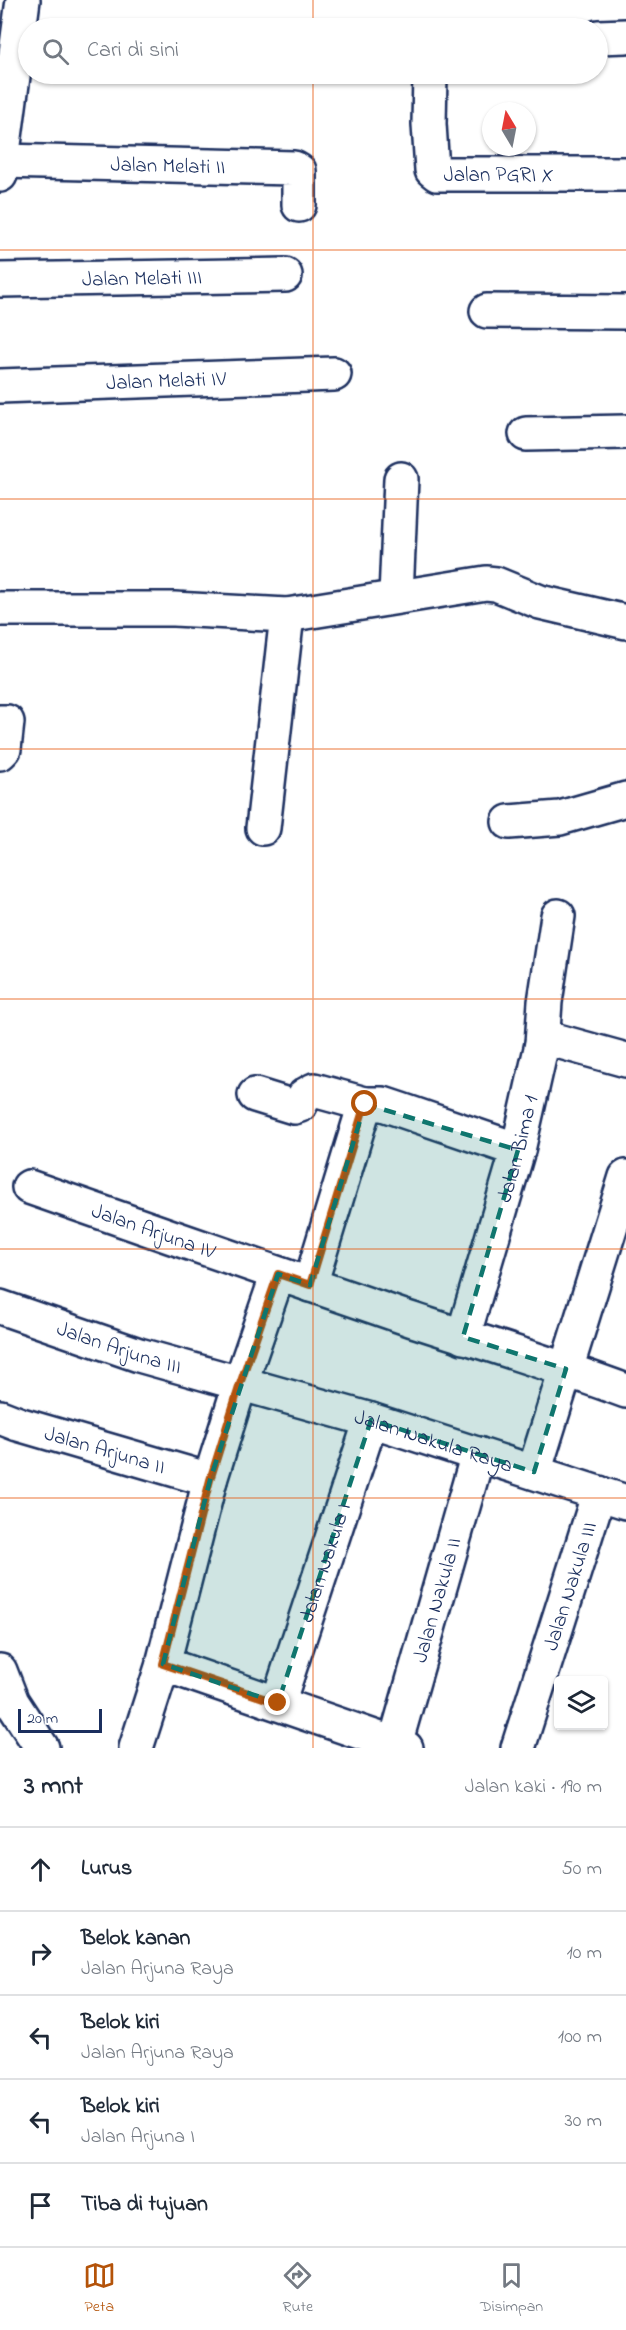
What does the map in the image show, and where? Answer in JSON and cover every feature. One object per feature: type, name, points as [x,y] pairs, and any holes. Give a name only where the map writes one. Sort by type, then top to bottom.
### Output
[{"type":"street","points":[[23,0],[23,18]]},
{"type":"street","points":[[608,37],[626,36]]},
{"type":"street","points":[[1,168],[18,77]]},
{"type":"street","name":"Jalan PGRI X","points":[[430,84],[429,124],[432,170],[437,174],[626,174]]},
{"type":"street","name":"Jalan Melati II","points":[[1,168],[294,168],[299,171],[300,176],[299,205]]},
{"type":"street","name":"Jalan Melati III","points":[[0,280],[285,275]]},
{"type":"street","points":[[487,311],[626,312]]},
{"type":"street","name":"Jalan Melati IV","points":[[0,386],[334,374]]},
{"type":"street","points":[[526,434],[626,432]]},
{"type":"street","points":[[396,596],[401,478]]},
{"type":"street","points":[[0,609],[174,609],[287,615],[486,583],[496,584],[540,602],[611,618]]},
{"type":"street","points":[[263,828],[287,615]]},
{"type":"street","points":[[0,722],[7,722],[4,749],[0,753]]},
{"type":"street","points":[[509,822],[560,818],[626,799]]},
{"type":"street","name":"Jalan Bima 1","points":[[462,1337],[518,1150],[542,1044],[545,1002],[558,916]]},
{"type":"street","points":[[542,1044],[545,1040],[550,1039],[626,1060]]},
{"type":"street","points":[[255,1095],[294,1107],[300,1106],[305,1095],[314,1090],[365,1104],[384,1104],[518,1150]]},
{"type":"street","points":[[310,1285],[365,1104]]},
{"type":"street","points":[[534,1472],[626,1177]]},
{"type":"street","name":"Jalan Arjuna IV","points":[[29,1187],[462,1337],[566,1369],[626,1391]]},
{"type":"street","points":[[136,1748],[163,1664],[210,1480],[278,1274]]},
{"type":"street","name":"Jalan Arjuna III","points":[[0,1307],[138,1355],[240,1384]]},
{"type":"street","name":"Jalan Nakula Raya","points":[[240,1384],[371,1420],[612,1497]]},
{"type":"street","name":"Jalan Arjuna II","points":[[0,1417],[210,1480]]},
{"type":"street","name":"Jalan Nakula I","points":[[278,1703],[371,1420]]},
{"type":"street","name":"Jalan Nakula II","points":[[400,1746],[478,1454]]},
{"type":"street","name":"Jalan Nakula III","points":[[518,1748],[612,1497]]},
{"type":"street","points":[[163,1664],[400,1746]]},
{"type":"street","points":[[0,1671],[12,1702],[42,1748]]},
{"type":"highlighted area","points":[[365,1104],[518,1150],[463,1337],[566,1369],[534,1472],[371,1420],[278,1703],[163,1664],[210,1480],[278,1274],[310,1285]]},
{"type":"route","points":[[278,1703],[163,1664],[210,1480],[278,1274],[310,1285],[365,1104]]}]
